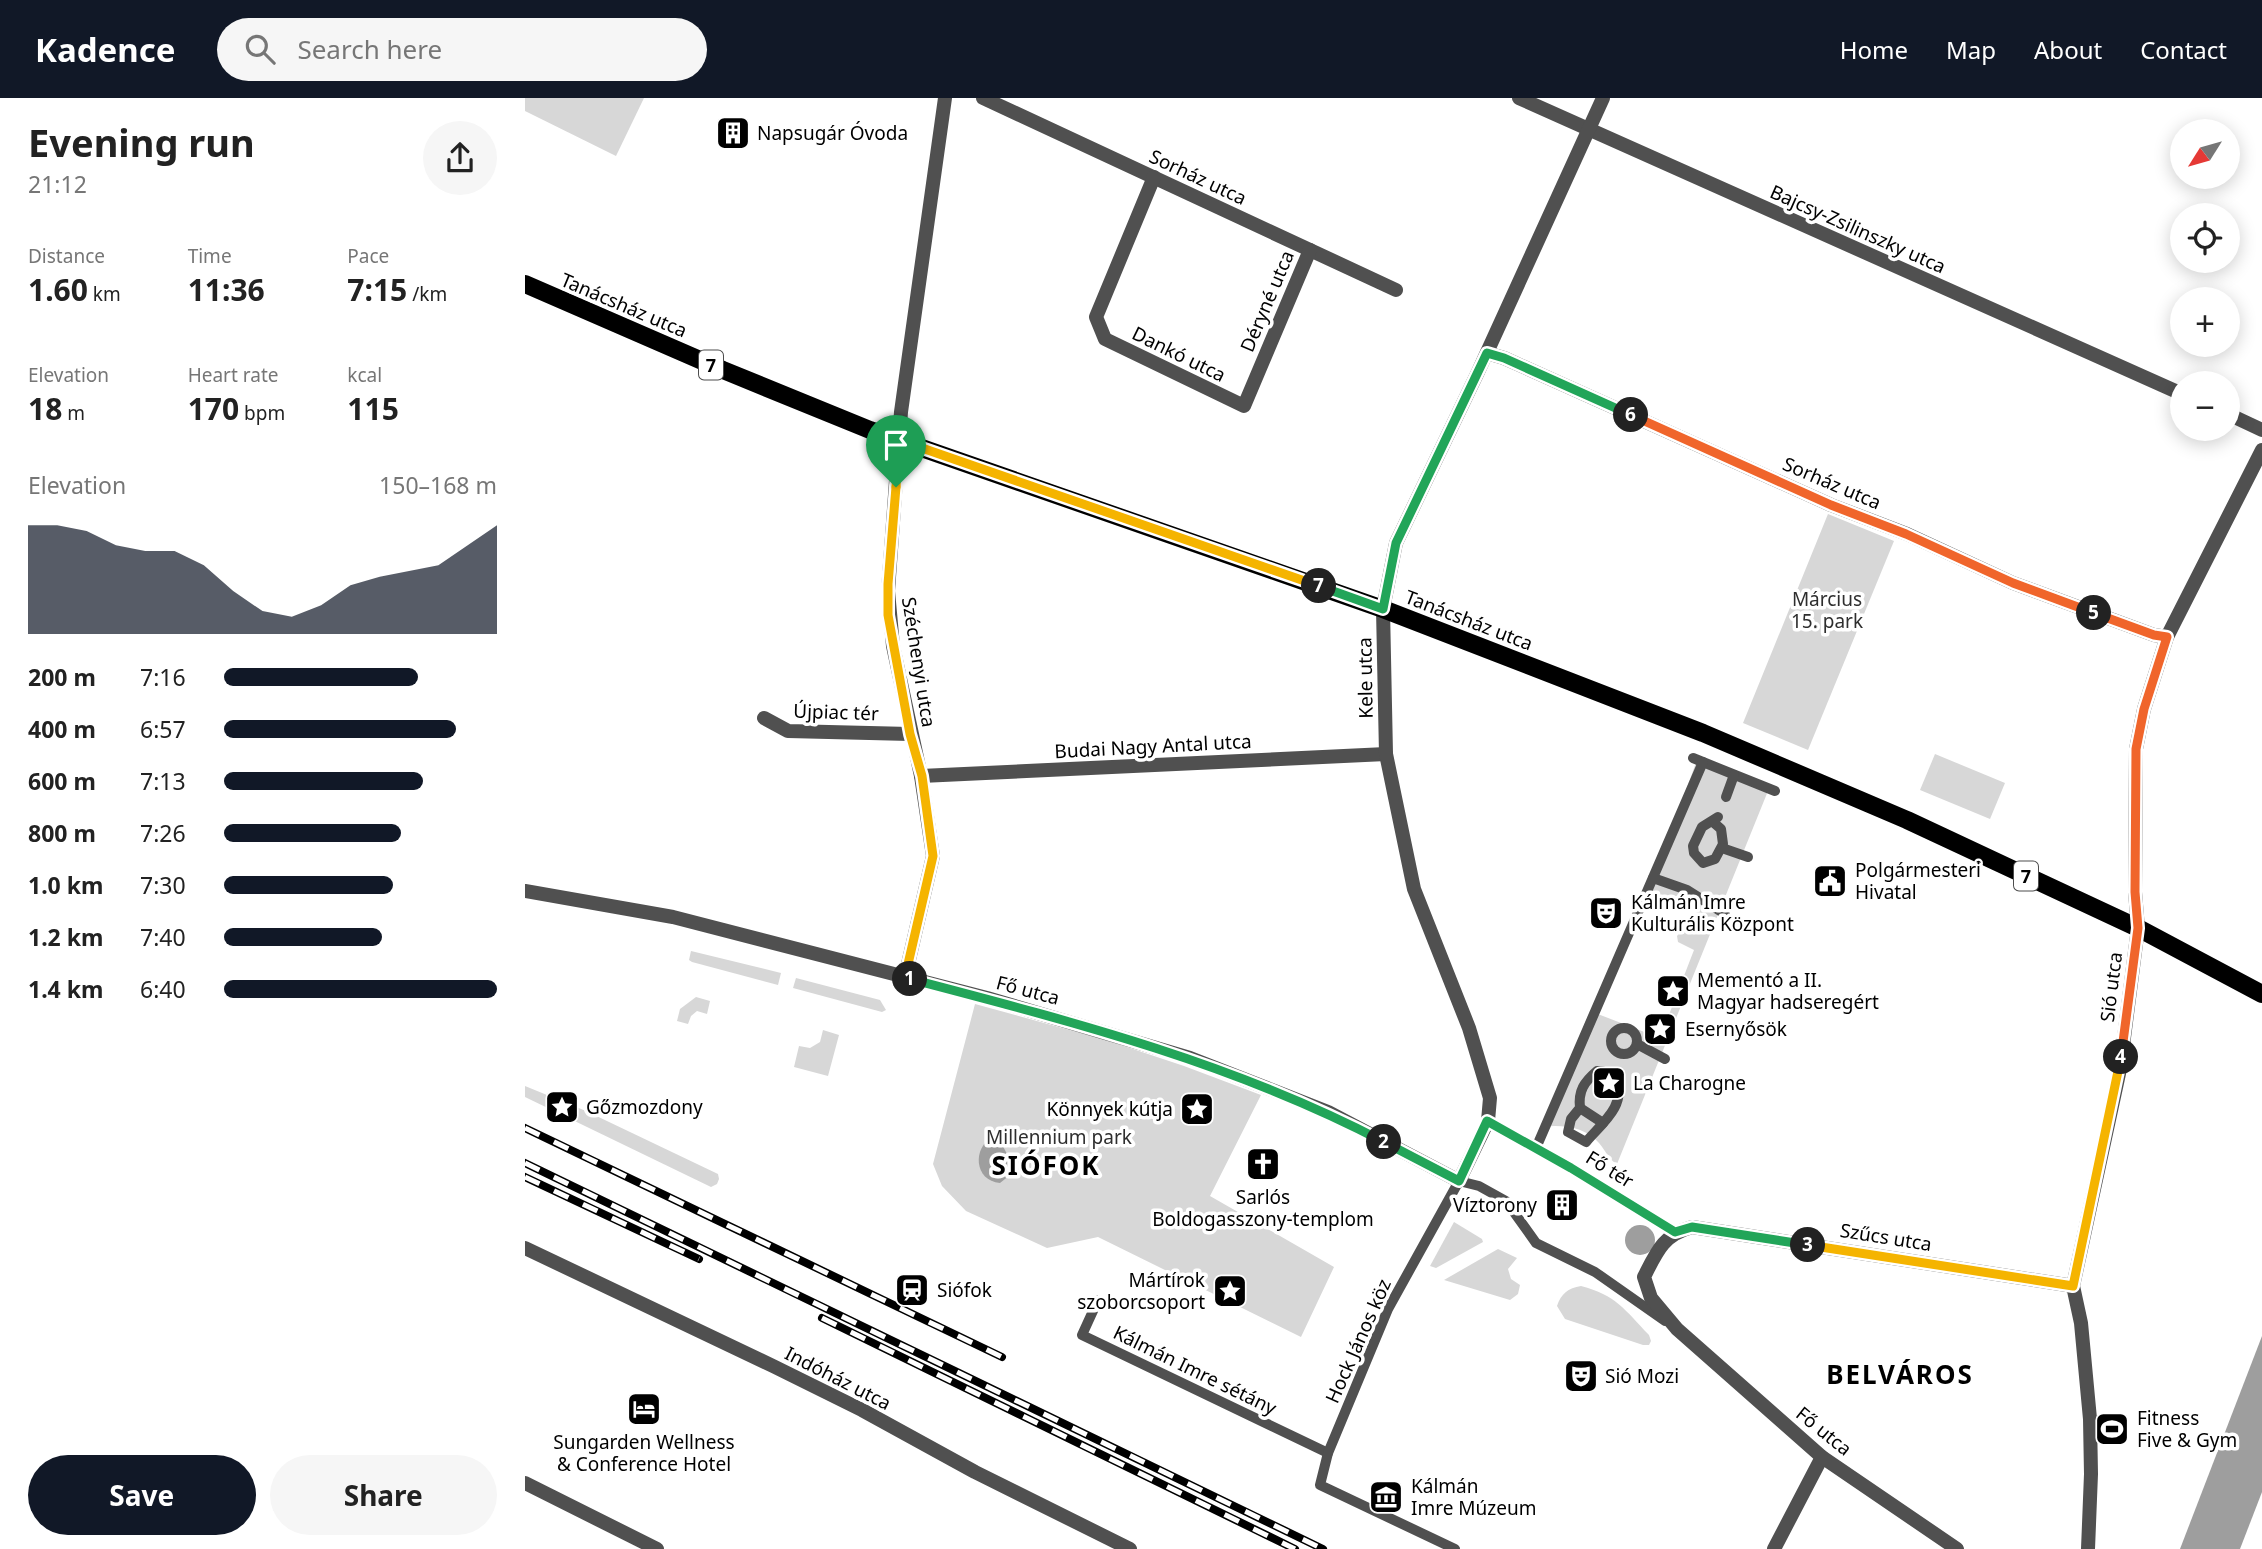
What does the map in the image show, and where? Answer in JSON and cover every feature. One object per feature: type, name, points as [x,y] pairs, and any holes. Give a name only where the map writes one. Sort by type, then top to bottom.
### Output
[{"type":"main road","name":"Tanácsház utca","points":[[525,284],[723,370],[899,440],[1383,609],[1785,767],[1907,820],[2138,928],[2262,995]]},
{"type":"street","name":"Széchenyi utca","points":[[905,977],[933,856],[922,776],[910,734],[888,615],[888,584],[901,412],[945,98]]},
{"type":"street","name":"Sorház utca","points":[[983,98],[1396,290]]},
{"type":"street","name":"Bajcsy-Zsilinszky utca","points":[[1519,98],[2170,389]]},
{"type":"street","name":"Kele utca","points":[[1487,1121],[1490,1098],[1469,1028],[1414,889],[1386,754],[1383,609],[1396,543],[1487,353],[1603,98]]},
{"type":"street","name":"Dankó utca","points":[[1154,177],[1096,317],[1105,339],[1244,406]]},
{"type":"street","name":"Déryné utca","points":[[1244,406],[1310,250]]},
{"type":"street","name":"Sorház utca","points":[[1487,353],[1504,358],[1831,505],[1906,534],[2013,583],[2154,635],[2167,637]]},
{"type":"street","points":[[2240,420],[2262,430]]},
{"type":"street","name":"Sió utca","points":[[2088,1549],[2090,1419],[2081,1323],[2073,1286],[2120,1069],[2138,928],[2135,892],[2136,749],[2144,709],[2167,637],[2262,450]]},
{"type":"street","name":"Újpiac tér","points":[[764,718],[788,731],[910,734]]},
{"type":"street","name":"Budai Nagy Antal utca","points":[[922,776],[1386,754]]},
{"type":"street","points":[[1537,1148],[1675,829],[1698,760],[1775,791]]},
{"type":"street","points":[[1726,797],[1734,775]]},
{"type":"street","points":[[1715,819],[1723,835],[1722,848],[1715,859],[1703,863],[1694,853],[1697,837],[1706,822],[1715,819]]},
{"type":"street","points":[[1675,829],[1697,837]]},
{"type":"street","points":[[1722,848],[1748,857]]},
{"type":"street","points":[[1653,878],[1687,890],[1725,914]]},
{"type":"street","name":"Fő utca","points":[[525,891],[673,917],[1078,1023],[1189,1058],[1328,1112],[1459,1181]]},
{"type":"street","points":[[1628,1028],[1636,1035],[1637,1044],[1633,1051],[1622,1054],[1612,1046],[1611,1037],[1617,1029],[1628,1028]]},
{"type":"street","points":[[1587,1032],[1599,1031],[1611,1037]]},
{"type":"street","points":[[1637,1044],[1665,1059]]},
{"type":"street","points":[[1571,1068],[1590,1077]]},
{"type":"street","points":[[1597,1071],[1605,1071],[1617,1083],[1618,1098],[1614,1109],[1586,1142],[1568,1132],[1571,1119],[1580,1108],[1581,1091],[1590,1077],[1597,1071]]},
{"type":"street","points":[[1580,1108],[1603,1123]]},
{"type":"street","points":[[1487,1121],[1459,1181],[1479,1186],[1506,1201],[1537,1243],[1595,1272],[1677,1329]]},
{"type":"street","name":"Fő tér","points":[[1487,1121],[1537,1148],[1675,1232]]},
{"type":"street","name":"Hock János köz","points":[[1455,1549],[1320,1485],[1328,1453],[1388,1309],[1459,1181]]},
{"type":"street","name":"Szűcs utca","points":[[1675,1232],[1692,1227],[2073,1286]]},
{"type":"street","points":[[1675,1232],[1658,1248],[1644,1277],[1651,1298],[1677,1329]]},
{"type":"street","name":"Indóház utca","points":[[525,1248],[862,1410],[975,1472],[1130,1549]]},
{"type":"street","name":"Kálmán Imre sétány","points":[[1098,1300],[1082,1335],[1328,1453]]},
{"type":"street","name":"Fő utca","points":[[1677,1329],[1822,1457],[1957,1549]]},
{"type":"street","points":[[1775,1549],[1822,1457]]},
{"type":"street","points":[[525,1483],[657,1549]]},
{"type":"green space","points":[[525,98],[644,98],[616,156],[525,111]]},
{"type":"green space","name":"Március 15. park","points":[[1828,514],[1894,541],[1808,750],[1743,723]]},
{"type":"green space","points":[[1935,754],[2005,783],[1990,819],[1920,790]]},
{"type":"green space","points":[[1698,757],[1770,786],[1617,1164],[1587,1133],[1565,1127],[1542,1127],[1590,1011],[1660,1038],[1694,950],[1678,942],[1677,936],[1698,911],[1650,890]]},
{"type":"green space","points":[[691,951],[781,973],[778,985],[692,962],[689,960]]},
{"type":"green space","points":[[796,978],[880,1000],[886,1010],[882,1012],[793,988]]},
{"type":"green space","points":[[696,997],[710,1001],[707,1014],[697,1011],[688,1024],[677,1021],[680,1009]]},
{"type":"green space","name":"Millennium park","points":[[975,1004],[1106,1040],[1261,1095],[1210,1196],[1334,1267],[1301,1337],[1098,1237],[1047,1248],[966,1211],[942,1186],[933,1164]]},
{"type":"green space","points":[[823,1030],[839,1035],[828,1076],[794,1067],[799,1046],[810,1048],[820,1042]]},
{"type":"green space","points":[[525,1086],[586,1111],[718,1174],[717,1184],[711,1187],[525,1097]]},
{"type":"green space","points":[[1454,1222],[1483,1242],[1436,1268],[1430,1266]]},
{"type":"green space","points":[[1498,1249],[1517,1258],[1508,1269],[1511,1279],[1520,1285],[1518,1294],[1510,1300],[1444,1280]]},
{"type":"green space","points":[[1581,1286],[1612,1299],[1626,1311],[1649,1335],[1649,1345],[1565,1319],[1557,1306],[1569,1290]]},
{"type":"shaded area","points":[[993,1137],[1004,1148],[1010,1165],[1010,1175],[1000,1183],[985,1176],[979,1163],[982,1148]]},
{"type":"shaded area","points":[[1640,1225],[1651,1229],[1655,1240],[1651,1251],[1640,1255],[1629,1251],[1625,1240],[1629,1229]]},
{"type":"shaded area","points":[[2262,1336],[2262,1492],[2240,1549],[2180,1549]]},
{"type":"railway","points":[[525,1128],[1002,1357]]},
{"type":"railway","points":[[525,1163],[1323,1549]]},
{"type":"railway","points":[[525,1177],[699,1259]]},
{"type":"railway","points":[[822,1318],[1295,1549]]},
{"type":"place","name":"Napsugár Óvoda","points":[[733,133]]},
{"type":"place","name":"Polgármesteri Hivatal","points":[[1830,881]]},
{"type":"place","name":"Kálmán Imre Kulturális Központ","points":[[1606,913]]},
{"type":"place","name":"Mementó a II. Magyar hadseregért","points":[[1673,991]]},
{"type":"place","name":"Esernyősök","points":[[1660,1029]]},
{"type":"place","name":"La Charogne","points":[[1609,1083]]},
{"type":"place","name":"Gőzmozdony","points":[[562,1107]]},
{"type":"place","name":"Könnyek kútja","points":[[1197,1109]]},
{"type":"place","name":"Sarlós Boldogasszony-templom","points":[[1263,1164]]},
{"type":"place","name":"Víztorony","points":[[1562,1205]]},
{"type":"place","name":"Siófok","points":[[912,1290]]},
{"type":"place","name":"Mártírok szoborcsoport","points":[[1230,1291]]},
{"type":"place","name":"Sió Mozi","points":[[1581,1376]]},
{"type":"place","name":"Sungarden Wellness & Conference Hotel","points":[[644,1409]]},
{"type":"place","name":"Fitness Five & Gym","points":[[2112,1429]]},
{"type":"place","name":"Kálmán Imre Múzeum","points":[[1386,1497]]},
{"type":"district","name":"SIÓFOK","points":[[1046,1165]]},
{"type":"district","name":"BELVÁROS","points":[[1900,1374]]},
{"type":"route","points":[[1487,353],[1504,358],[1831,505],[1906,534],[2013,583],[2062,603],[2154,635],[2167,637],[2144,709],[2136,749],[2135,892],[2138,928],[2120,1069],[2073,1286],[1692,1227],[1675,1232],[1571,1168],[1487,1121],[1459,1181],[1328,1112],[1189,1058],[1078,1023],[905,977],[933,856],[922,776],[910,734],[888,615],[896,487],[899,440],[1383,609],[1396,543],[1487,353]]}]
